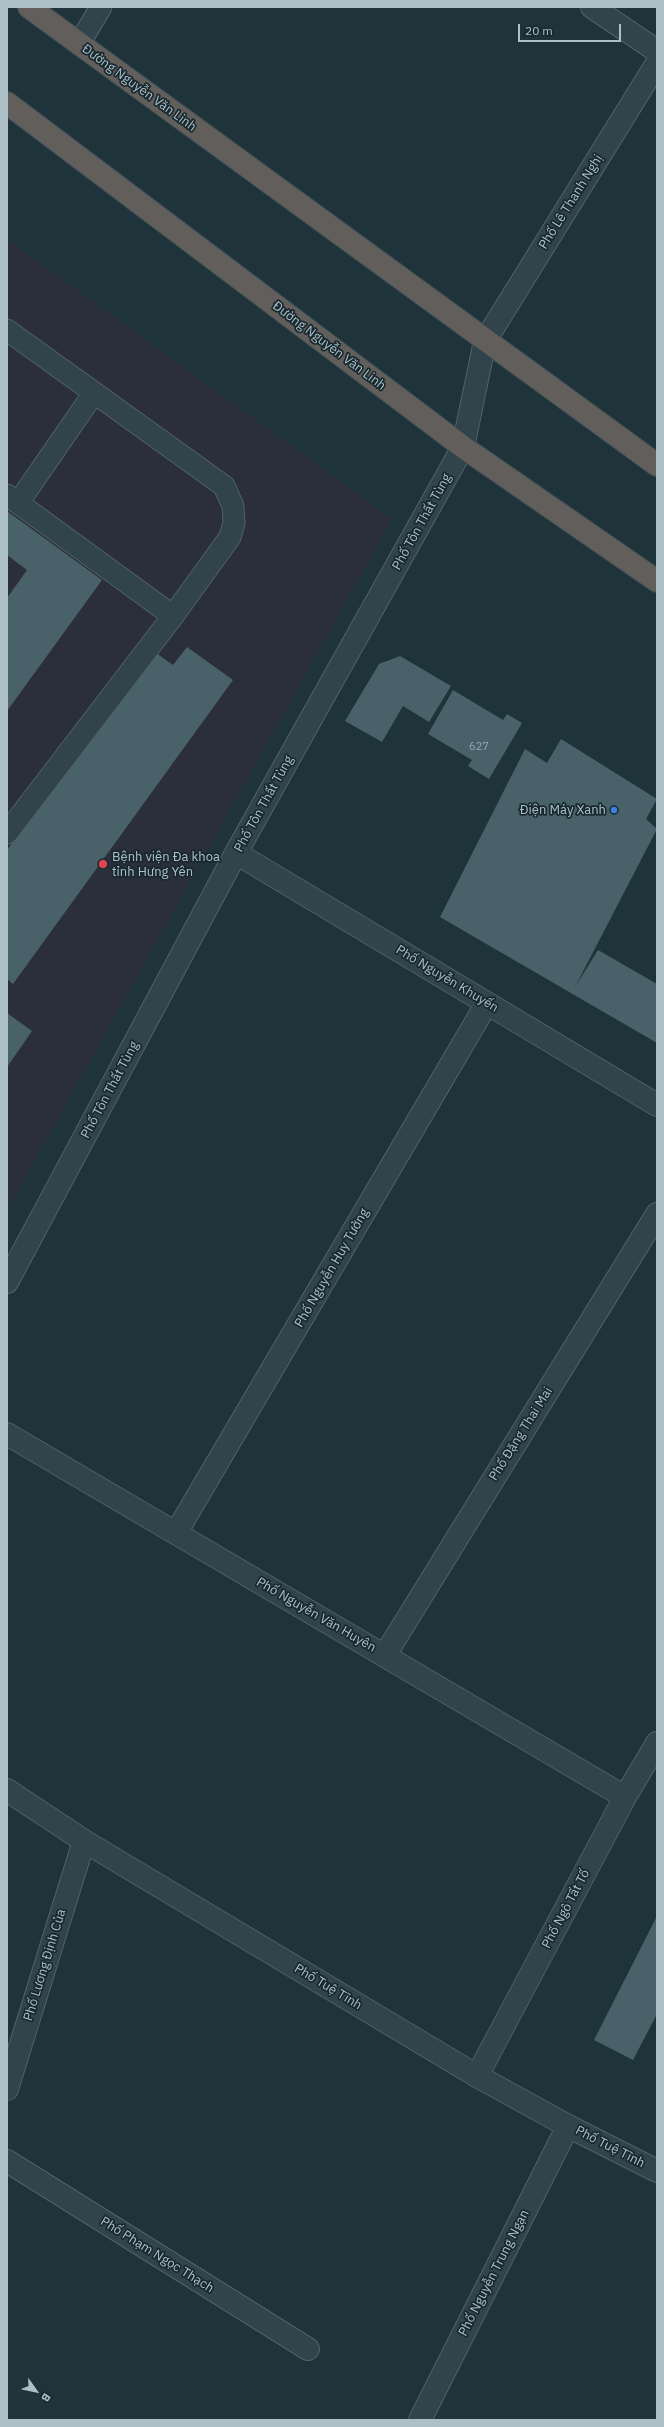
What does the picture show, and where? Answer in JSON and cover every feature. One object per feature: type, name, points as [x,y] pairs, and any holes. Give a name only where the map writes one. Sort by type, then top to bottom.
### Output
[{"type":"highway","name":"Đường Nguyễn Văn Linh","points":[[29,7],[657,465]]},
{"type":"highway","name":"Đường Nguyễn Văn Linh","points":[[7,103],[463,447],[657,581]]},
{"type":"street","points":[[592,7],[657,51]]},
{"type":"street","name":"Phố Lê Thanh Nghị","points":[[485,341],[657,63]]},
{"type":"street","name":"Phố Tôn Thất Tùng","points":[[7,1282],[236,853],[463,447],[485,341]]},
{"type":"street","name":"Phố Nguyễn Khuyến","points":[[236,853],[657,1105]]},
{"type":"street","name":"Phố Nguyễn Huy Tưởng","points":[[176,1533],[487,1003]]},
{"type":"street","name":"Phố Đặng Thai Mai","points":[[384,1655],[657,1214]]},
{"type":"street","name":"Phố Nguyễn Văn Huyên","points":[[7,1434],[625,1797]]},
{"type":"street","name":"Phố Ngô Tất Tố","points":[[477,2076],[625,1797],[657,1743]]},
{"type":"street","name":"Phố Tuệ Tĩnh","points":[[7,1790],[84,1841],[477,2076],[568,2126],[657,2171]]},
{"type":"street","name":"Phố Lương Định Của","points":[[7,2089],[84,1841]]},
{"type":"street","name":"Phố Nguyễn Trung Ngạn","points":[[420,2420],[568,2126]]},
{"type":"street","name":"Phố Phạm Ngọc Thạch","points":[[7,2161],[308,2349]]},
{"type":"lane","points":[[79,44],[101,7]]},
{"type":"lane","points":[[7,330],[224,486],[234,506],[234,523],[230,537],[173,616],[7,833]]},
{"type":"lane","points":[[94,393],[13,499],[173,616]]},
{"type":"shaded area","name":"Bệnh viện Đa khoa tỉnh Hưng Yên","points":[[7,239],[392,519],[7,1210]]},
{"type":"building","points":[[7,511],[102,580],[7,711],[7,598],[27,570],[7,555]]},
{"type":"building","points":[[187,647],[233,680],[13,984],[7,979],[7,850],[152,650],[173,665]]},
{"type":"building","points":[[400,656],[451,686],[429,722],[403,706],[382,742],[345,721],[379,664]]},
{"type":"building","points":[[453,690],[503,720],[507,714],[522,723],[489,779],[468,766],[472,760],[428,734]]},
{"type":"building","points":[[561,739],[657,799],[646,819],[657,829],[575,987],[598,950],[657,984],[657,1043],[440,917],[525,749],[547,763]]},
{"type":"building","points":[[7,1013],[32,1031],[7,1067]]},
{"type":"building","points":[[657,1916],[657,2014],[633,2060],[594,2040]]},
{"type":"place","name":"Điện Máy Xanh","points":[[614,810]]},
{"type":"place","name":"Bệnh viện Đa khoa tỉnh Hưng Yên","points":[[103,864]]}]
